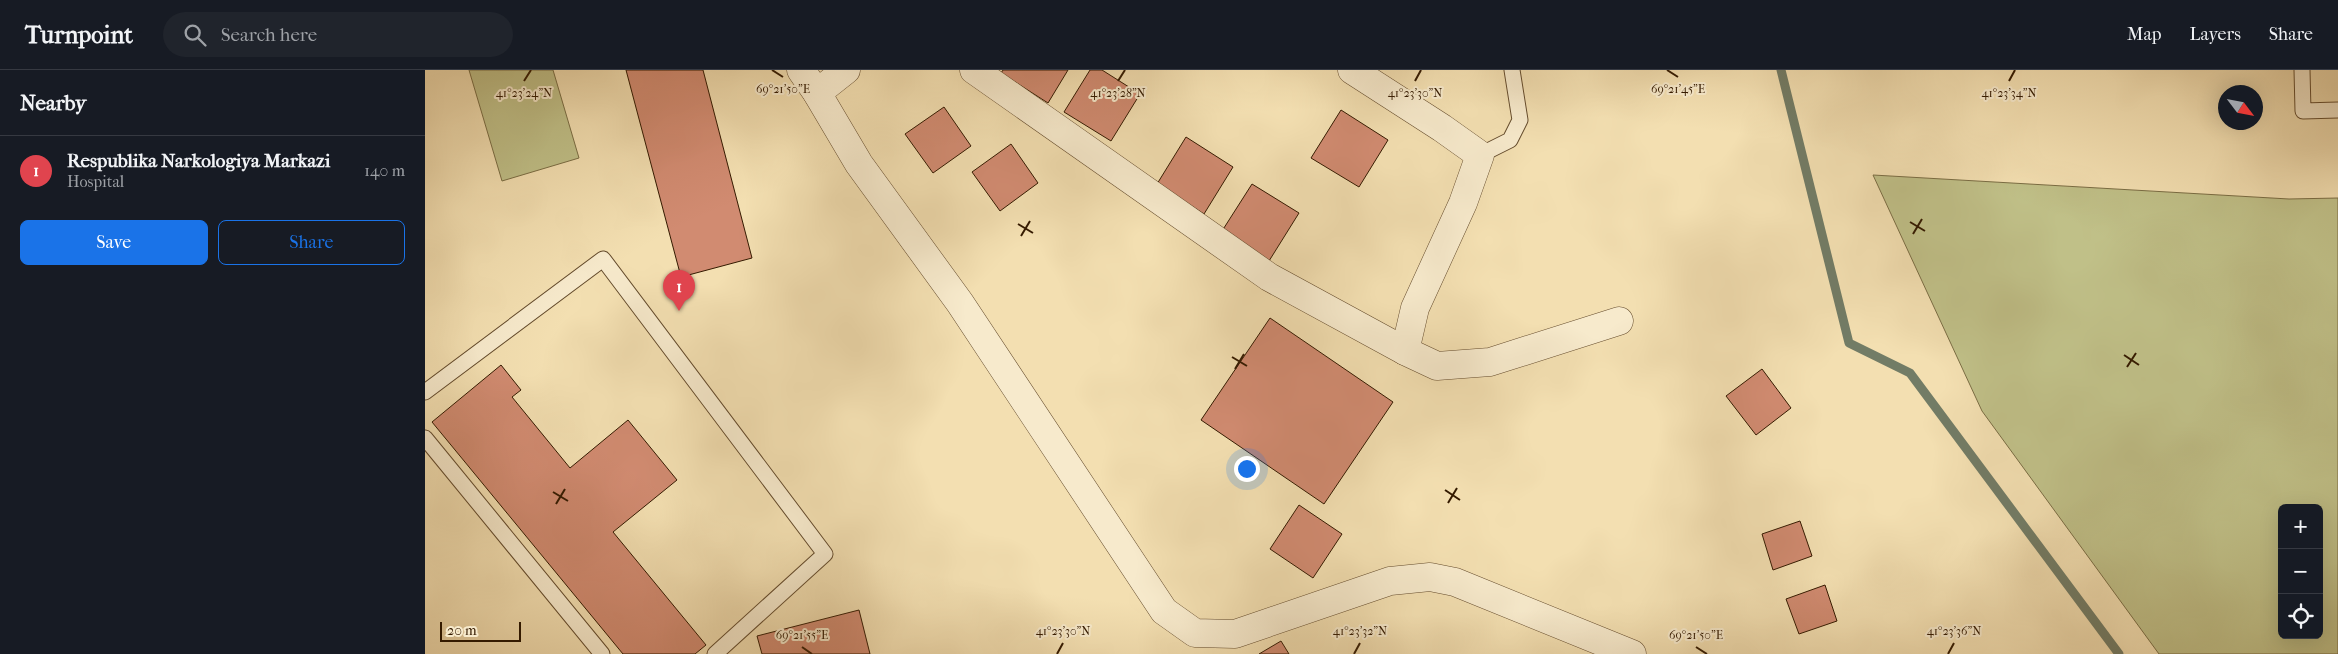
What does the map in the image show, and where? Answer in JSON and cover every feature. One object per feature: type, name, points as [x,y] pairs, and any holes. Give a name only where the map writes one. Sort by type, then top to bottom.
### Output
[{"type":"street","points":[[801,70],[817,93],[859,164],[960,303],[1164,611],[1187,628],[1195,633],[1235,634],[1390,581],[1430,576],[1455,582],[1632,654]]},
{"type":"street","points":[[817,93],[846,70]]},
{"type":"street","points":[[974,70],[1269,277],[1405,351],[1437,366],[1490,362],[1619,321]]},
{"type":"street","points":[[1352,70],[1480,155],[1463,203],[1415,308],[1405,351]]},
{"type":"lane","points":[[1480,155],[1510,140],[1520,120],[1512,70]]},
{"type":"lane","points":[[2302,70],[2303,111],[2338,110]]},
{"type":"lane","points":[[425,392],[603,259],[825,554],[715,654]]},
{"type":"lane","points":[[425,438],[602,654]]},
{"type":"green space","points":[[469,70],[553,70],[579,158],[502,181]]},
{"type":"green space","points":[[1873,175],[2289,199],[2338,198],[2338,654],[2159,654],[1982,411]]},
{"type":"building","points":[[626,70],[703,70],[752,258],[681,277]]},
{"type":"building","points":[[1003,70],[1068,70],[1048,103],[1001,73]]},
{"type":"building","points":[[1090,70],[1102,70],[1140,94],[1111,141],[1064,112]]},
{"type":"building","points":[[944,107],[971,146],[933,173],[905,134]]},
{"type":"building","points":[[1341,110],[1388,140],[1359,187],[1311,158]]},
{"type":"building","points":[[1186,137],[1233,167],[1204,214],[1157,184]]},
{"type":"building","points":[[1011,144],[1038,183],[1000,211],[972,172]]},
{"type":"building","points":[[1252,184],[1299,213],[1269,261],[1222,231]]},
{"type":"building","points":[[1270,318],[1393,402],[1324,504],[1201,420]]},
{"type":"building","points":[[501,365],[521,390],[512,397],[570,468],[628,420],[677,480],[613,532],[706,645],[695,654],[623,654],[432,422]]},
{"type":"building","points":[[1762,369],[1791,408],[1756,435],[1726,396]]},
{"type":"building","points":[[1299,505],[1342,534],[1313,578],[1270,549]]},
{"type":"building","points":[[1800,521],[1812,556],[1773,570],[1762,534]]},
{"type":"building","points":[[1825,585],[1837,621],[1799,634],[1786,599]]},
{"type":"building","points":[[859,610],[870,654],[762,654],[757,636]]},
{"type":"building","points":[[1281,641],[1289,654],[1259,654]]},
{"type":"waterway","points":[[1781,70],[1849,343],[1910,373],[2119,654]]},
{"type":"place","name":"Respublika Narkologiya Markazi","points":[[679,311]]}]
